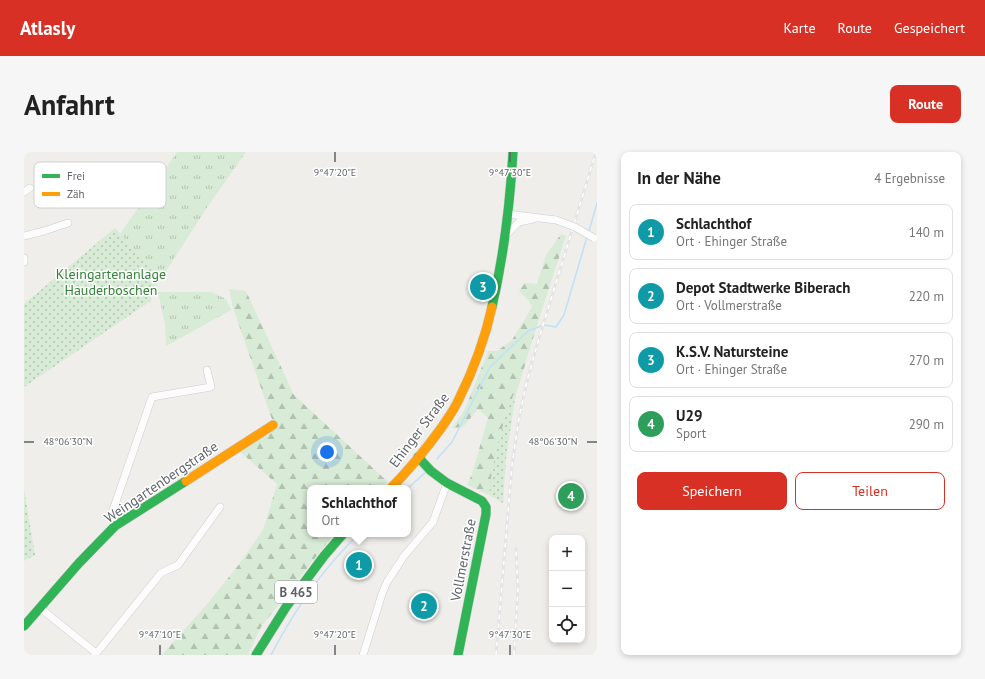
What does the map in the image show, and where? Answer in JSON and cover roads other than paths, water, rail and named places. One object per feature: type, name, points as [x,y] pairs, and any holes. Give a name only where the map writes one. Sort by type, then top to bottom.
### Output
[{"type":"street","name":"Ehinger Straße","points":[[394,485],[436,435],[458,403],[477,359],[490,316],[505,236],[513,152]]},
{"type":"street","points":[[507,214],[556,220],[575,227],[595,239]]},
{"type":"street","points":[[505,236],[519,222],[545,218]]},
{"type":"street","points":[[24,236],[68,223]]},
{"type":"street","points":[[115,526],[111,516],[152,397],[211,387],[207,370]]},
{"type":"street","name":"Weingartenbergstraße","points":[[24,626],[78,564],[115,526],[273,425]]},
{"type":"street","name":"Vollmerstraße","points":[[418,457],[431,471],[446,483],[482,501],[486,507],[486,514],[458,655]]},
{"type":"street","points":[[363,655],[387,582],[404,556],[433,522],[443,496],[446,483]]},
{"type":"street","points":[[40,608],[95,654],[161,573],[178,566],[220,507]]},
{"type":"street","name":"B 465","points":[[256,655],[284,609],[320,561],[340,537]]},
{"type":"waterway","points":[[589,231],[597,203]]},
{"type":"waterway","points":[[437,459],[452,442],[490,367],[528,331],[544,325],[556,327],[564,315],[587,237]]},
{"type":"waterway","points":[[411,485],[426,472]]},
{"type":"waterway","points":[[271,655],[299,606],[333,561],[356,537]]},
{"type":"railway","points":[[496,655],[512,465],[519,418],[537,345],[596,152]]},
{"type":"railway","points":[[514,655],[518,588],[516,549]]},
{"type":"place","name":"K.S.V. Natursteine","points":[[483,287]]},
{"type":"place","name":"U29","points":[[571,496]]},
{"type":"place","name":"Schlachthof","points":[[359,565]]},
{"type":"place","name":"Depot Stadtwerke Biberach","points":[[424,606]]},
{"type":"park label","name":"Kleingartenanlage Hauderboschen","points":[[111,282]]}]
